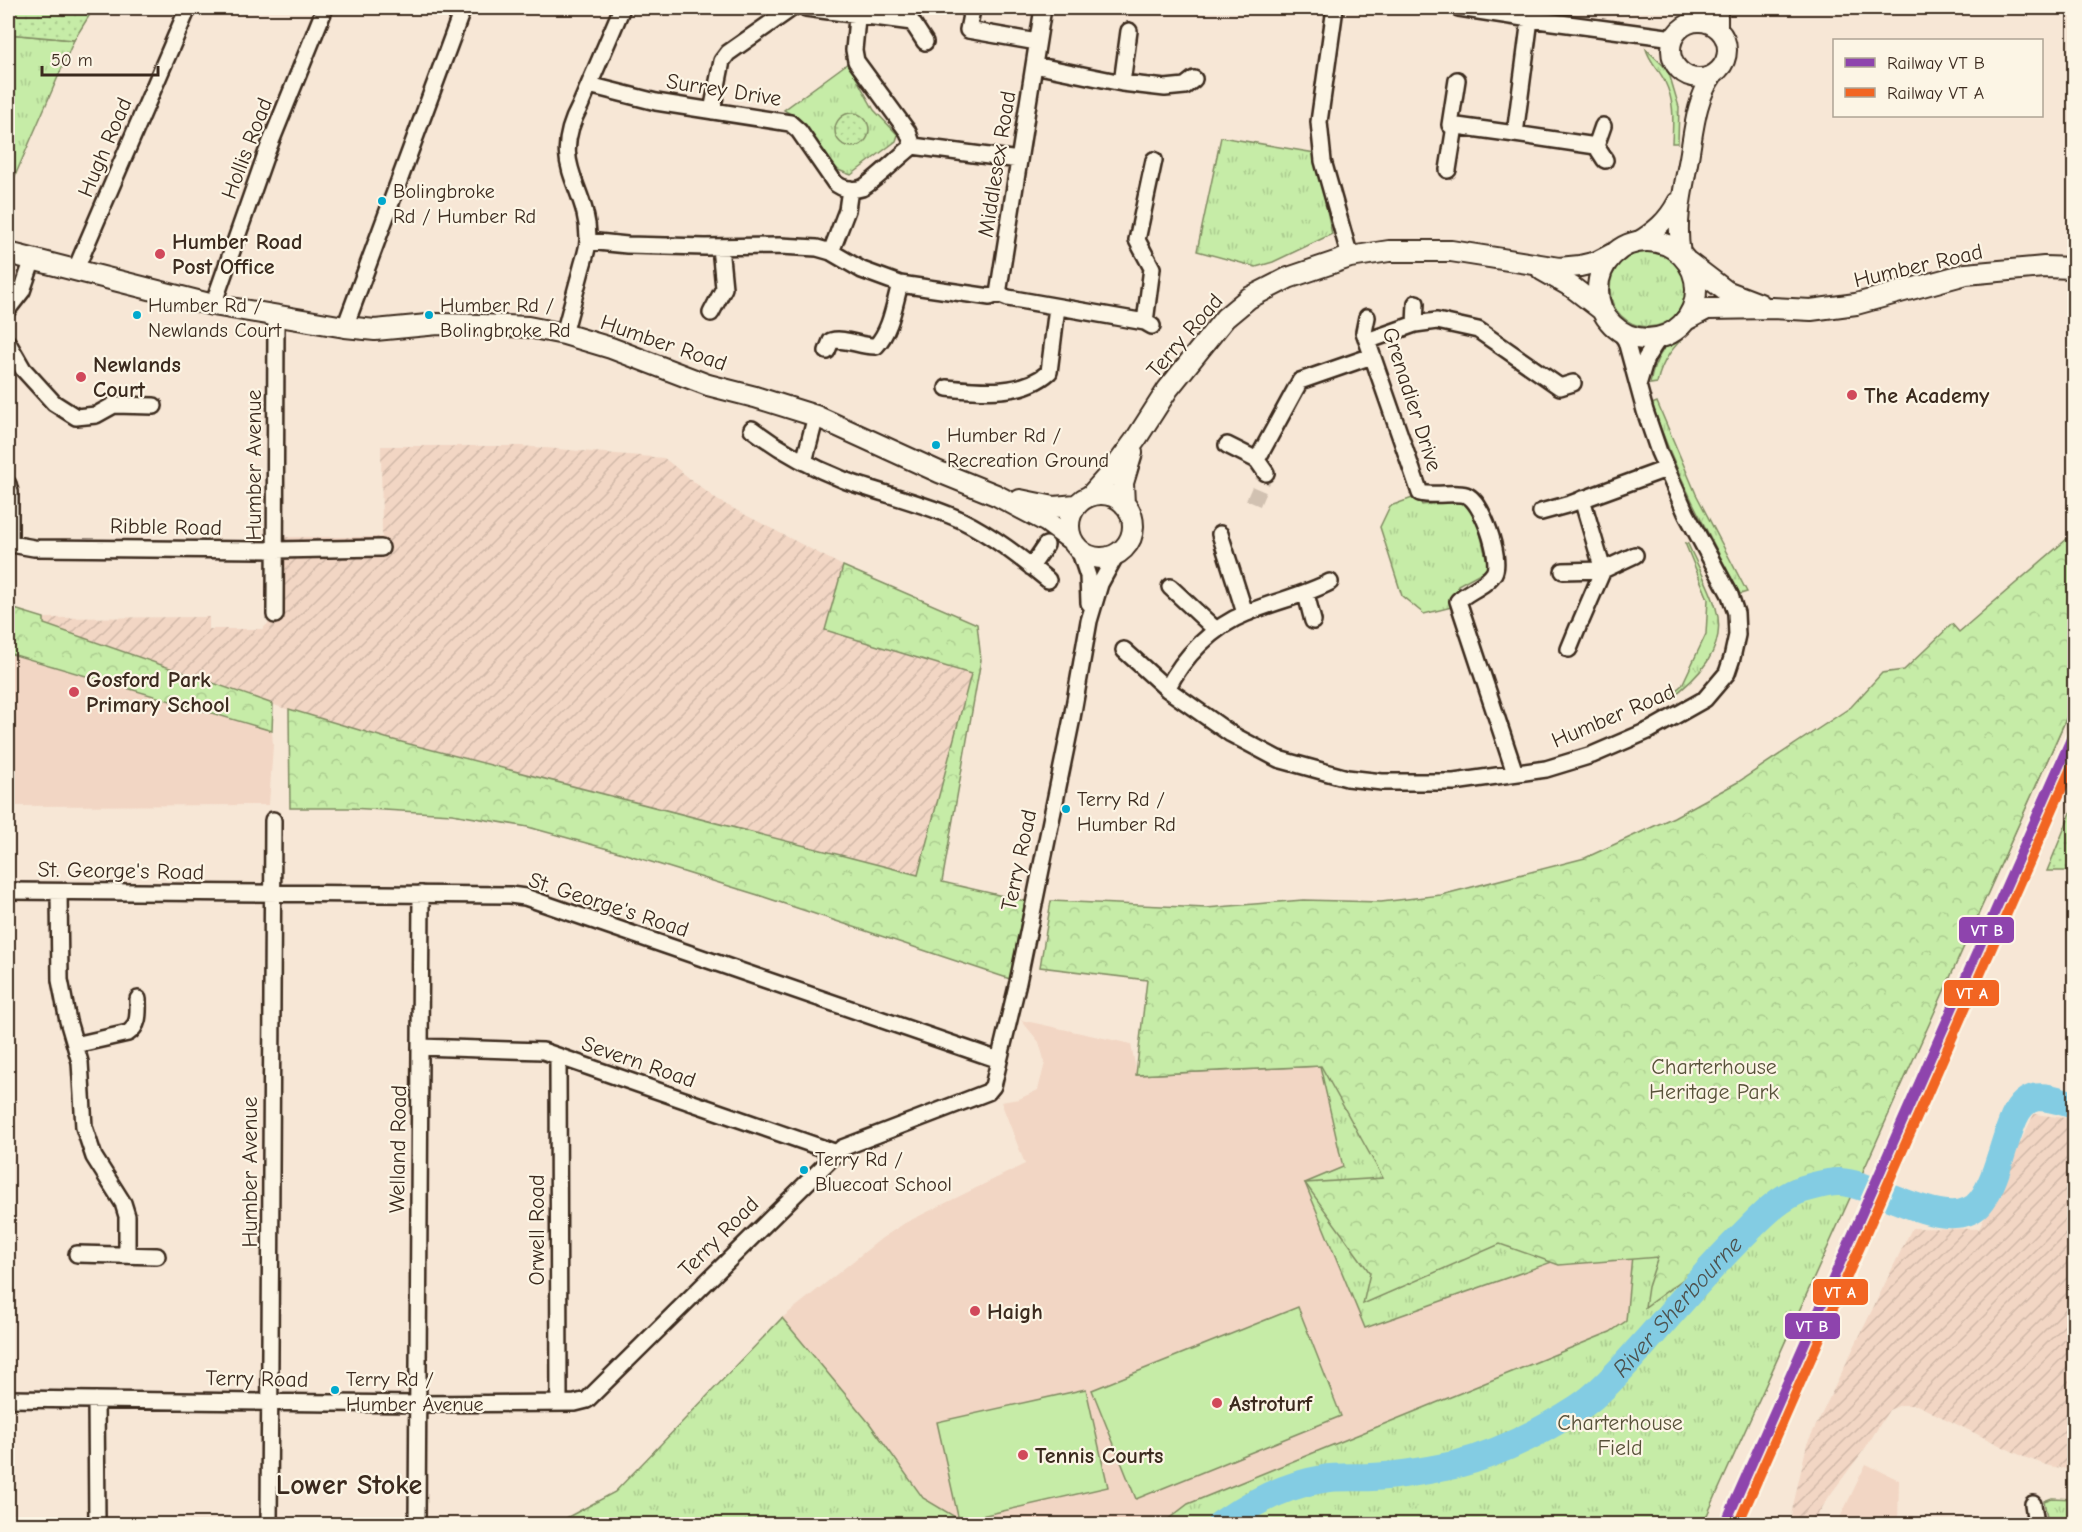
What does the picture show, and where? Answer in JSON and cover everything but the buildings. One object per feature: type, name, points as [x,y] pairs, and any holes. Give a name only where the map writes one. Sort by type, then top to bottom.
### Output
[{"type":"main road","points":[[1645,240],[1672,247],[1684,258],[1695,277],[1696,294],[1693,308],[1686,320],[1673,332],[1659,338],[1635,337],[1619,330],[1602,310],[1598,288],[1602,271],[1608,260],[1618,251],[1645,240]]},
{"type":"main road","name":"Terry Road","points":[[1083,500],[1114,469],[1168,389],[1225,318],[1249,298],[1269,286],[1350,257],[1389,250],[1444,250],[1559,268],[1597,262],[1618,251]]},
{"type":"main road","name":"Humber Road","points":[[8,253],[213,305],[345,327],[375,330],[438,324],[482,324],[528,327],[564,334],[611,348],[708,385],[816,416],[939,472],[996,495],[1047,522],[1075,545]]},
{"type":"main road","name":"Humber Road","points":[[1684,258],[1726,291],[1772,308]]},
{"type":"main road","name":"Terry Road","points":[[1532,265],[1555,275],[1602,310]]},
{"type":"main road","name":"Humber Road","points":[[1686,320],[1707,309],[1811,310],[1856,304],[1966,274],[2044,267],[2074,268]]},
{"type":"main road","name":"Terry Road","points":[[1124,504],[1125,474],[1136,439]]},
{"type":"main road","name":"Humber Road","points":[[996,495],[1062,508],[1083,500]]},
{"type":"main road","points":[[1108,495],[1124,504],[1131,514],[1133,530],[1129,543],[1116,555],[1110,558],[1095,558],[1075,545],[1069,519],[1083,500],[1108,495]]},
{"type":"street","name":"Hugh Road","points":[[75,271],[188,8]]},
{"type":"street","name":"Hollis Road","points":[[213,305],[266,154],[325,8]]},
{"type":"street","points":[[345,327],[463,8]]},
{"type":"street","points":[[564,334],[588,241],[584,211],[567,157],[567,142],[572,121],[590,85],[622,8]]},
{"type":"street","points":[[712,111],[722,61],[728,53],[792,8]]},
{"type":"street","points":[[806,8],[857,11],[912,22],[925,42]]},
{"type":"street","name":"Middlesex Road","points":[[998,294],[1043,8]]},
{"type":"street","points":[[1335,8],[1319,122],[1323,160],[1350,257]]},
{"type":"street","points":[[1465,8],[1674,38]]},
{"type":"street","points":[[1694,124],[1692,98],[1683,74],[1672,60],[1671,48],[1681,28],[1706,8]]},
{"type":"street","points":[[1718,8],[1718,28]]},
{"type":"street","points":[[972,10],[968,30],[1037,42]]},
{"type":"street","points":[[857,11],[854,50],[856,61],[908,132],[913,146]]},
{"type":"street","points":[[1515,134],[1530,19]]},
{"type":"street","points":[[1684,258],[1678,238],[1678,218],[1697,108],[1708,82],[1726,60],[1728,50],[1726,41],[1718,28],[1700,21],[1690,23]]},
{"type":"street","points":[[1122,83],[1129,31]]},
{"type":"street","points":[[1034,65],[1122,83],[1165,88],[1185,86],[1194,79]]},
{"type":"street","points":[[1683,74],[1696,78],[1713,75]]},
{"type":"street","points":[[1457,80],[1450,125],[1596,146],[1605,160]]},
{"type":"street","name":"Surrey Drive","points":[[590,85],[656,102],[790,123],[799,131],[835,183],[849,189]]},
{"type":"street","points":[[1448,170],[1455,126]]},
{"type":"street","points":[[1596,146],[1603,126]]},
{"type":"street","points":[[831,252],[847,210],[849,189],[863,188],[913,146],[1019,159]]},
{"type":"street","points":[[588,241],[627,245],[803,247],[831,252],[862,270],[900,284],[990,297],[998,294],[1008,298],[1148,324],[1152,268],[1137,240],[1154,160]]},
{"type":"street","points":[[1637,242],[1658,229],[1670,216],[1682,194]]},
{"type":"street","points":[[711,313],[724,288],[720,247]]},
{"type":"street","points":[[8,309],[22,291],[33,260]]},
{"type":"street","points":[[827,351],[831,341],[837,339],[865,346],[876,346],[882,340],[890,321],[900,284]]},
{"type":"street","points":[[1415,324],[1416,303]]},
{"type":"street","points":[[948,388],[991,391],[1040,381],[1049,372],[1057,307]]},
{"type":"street","name":"Humber Avenue","points":[[275,615],[276,315]]},
{"type":"street","name":"Grenadier Drive","points":[[1367,316],[1364,332],[1420,493],[1431,496],[1466,495],[1474,500],[1489,530],[1497,562],[1494,573],[1483,584],[1458,601],[1515,773]]},
{"type":"street","points":[[1227,446],[1262,466],[1300,381],[1415,324],[1437,321],[1478,330],[1560,387],[1573,383]]},
{"type":"street","name":"Humber Road","points":[[1124,650],[1167,689],[1231,734],[1278,759],[1347,778],[1382,782],[1454,783],[1546,769],[1592,755],[1660,726],[1705,699],[1726,673],[1732,658],[1737,635],[1736,613],[1730,595],[1686,513],[1666,469],[1645,411],[1626,341],[1619,330]]},
{"type":"street","points":[[1638,385],[1646,358],[1659,338]]},
{"type":"street","points":[[8,343],[23,369],[54,403],[76,417],[96,415],[114,405],[154,406]]},
{"type":"street","points":[[804,462],[816,416]]},
{"type":"street","points":[[752,429],[804,462],[843,479],[961,520],[999,543],[1048,580]]},
{"type":"street","points":[[1541,512],[1666,469]]},
{"type":"street","name":"Ribble Road","points":[[8,484],[10,540],[11,544],[15,545],[41,548],[276,550],[381,548]]},
{"type":"street","points":[[1569,649],[1603,570],[1582,499]]},
{"type":"street","points":[[1220,534],[1245,613]]},
{"type":"street","points":[[1031,567],[1046,545]]},
{"type":"street","name":"Terry Road","points":[[1075,545],[1088,576],[1089,621]]},
{"type":"street","name":"Terry Road","points":[[8,1399],[417,1404],[584,1402],[592,1397],[842,1148],[988,1092],[993,1086],[1018,982],[1072,718],[1089,621],[1100,584],[1116,555]]},
{"type":"street","points":[[1563,571],[1603,570],[1635,555]]},
{"type":"street","points":[[1167,689],[1176,672],[1216,630],[1245,613],[1306,594],[1330,582]]},
{"type":"street","points":[[1170,587],[1216,630]]},
{"type":"street","points":[[1306,594],[1313,621]]},
{"type":"street","name":"Humber Avenue","points":[[270,1524],[273,820]]},
{"type":"street","name":"St. George's Road","points":[[8,891],[510,895],[525,897],[999,1060]]},
{"type":"street","points":[[58,892],[60,980],[80,1062],[82,1114],[87,1142],[97,1163],[123,1203],[127,1216],[127,1255]]},
{"type":"street","name":"Welland Road","points":[[417,1524],[421,894]]},
{"type":"street","points":[[75,1046],[128,1033],[138,1019],[138,999]]},
{"type":"street","name":"Severn Road","points":[[420,1047],[543,1051],[837,1153]]},
{"type":"street","name":"Orwell Road","points":[[558,1057],[559,1403]]},
{"type":"street","points":[[77,1254],[158,1256]]},
{"type":"street","points":[[96,1400],[97,1524]]},
{"type":"street","points":[[2033,1504],[2036,1524]]},
{"type":"shaded area","points":[[381,446],[521,446],[664,458],[717,500],[843,566],[825,630],[972,674],[918,876],[386,738],[280,707],[44,624],[44,618],[209,617],[209,629],[262,629],[272,620],[276,537],[382,537]]},
{"type":"shaded area","name":"Gosford Park Primary School","points":[[8,653],[272,731],[269,805],[8,806]]},
{"type":"shaded area","points":[[1021,1020],[1131,1044],[1137,1075],[1320,1066],[1343,1167],[1305,1183],[1500,1244],[1634,1246],[1645,1307],[1601,1347],[1182,1524],[967,1524],[930,1506],[870,1424],[782,1318],[882,1238],[905,1223],[1025,1164],[1001,1102],[1019,1099],[1038,1090],[1045,1063],[1039,1042]]},
{"type":"shaded area","points":[[2034,1114],[2074,1119],[2074,1470],[2049,1466],[2024,1457],[1917,1405],[1901,1405],[1889,1410],[1812,1524],[1789,1524],[1807,1444],[1912,1228],[1979,1229]]},
{"type":"shaded area","points":[[1866,1464],[1899,1480],[1898,1524],[1837,1524]]},
{"type":"green space","points":[[8,8],[94,8],[74,40],[8,34]]},
{"type":"green space","points":[[8,34],[74,40],[8,192]]},
{"type":"green space","points":[[1646,49],[1668,70],[1679,107],[1678,143],[1672,143],[1673,112],[1668,89]]},
{"type":"green space","points":[[848,63],[874,110],[898,135],[896,141],[851,175],[838,170],[797,118],[784,110]]},
{"type":"green space","points":[[852,113],[864,118],[869,130],[864,142],[852,147],[840,142],[835,130],[840,118]]},
{"type":"green space","points":[[1221,137],[1315,153],[1332,234],[1273,262],[1256,267],[1197,251]]},
{"type":"green space","points":[[1648,251],[1663,254],[1675,262],[1683,274],[1686,289],[1683,304],[1675,316],[1663,324],[1648,327],[1633,324],[1621,316],[1613,304],[1610,289],[1613,274],[1621,262],[1633,254]]},
{"type":"green space","points":[[1686,327],[1690,331],[1669,354],[1657,383],[1650,384],[1654,367],[1666,345]]},
{"type":"green space","points":[[1657,402],[1696,494],[1747,592],[1740,594],[1692,500],[1670,453],[1652,404]]},
{"type":"green space","points":[[1418,496],[1422,505],[1460,500],[1471,506],[1488,566],[1486,570],[1458,585],[1456,606],[1424,614],[1402,596],[1380,527],[1390,506]]},
{"type":"green space","name":"Charterhouse Heritage Park","points":[[2074,533],[2074,701],[1857,1185],[1807,1189],[1645,1307],[1648,1287],[1658,1257],[1559,1265],[1500,1244],[1363,1304],[1370,1273],[1305,1183],[1383,1178],[1321,1066],[1136,1075],[1147,980],[1040,967],[1051,901],[1206,908],[1303,900],[1381,902],[1441,895],[1585,858],[1674,817],[1738,782],[1851,707],[1882,673],[1904,670],[1952,624],[1959,632]]},
{"type":"green space","points":[[1685,543],[1688,544],[1716,608],[1719,623],[1718,637],[1714,650],[1699,672],[1668,700],[1667,698],[1682,685],[1706,634],[1708,599]]},
{"type":"green space","points":[[843,566],[977,624],[981,660],[942,882],[1025,901],[1010,979],[758,895],[619,852],[528,827],[452,814],[350,808],[290,808],[289,709],[386,738],[918,875],[971,674],[825,630]]},
{"type":"green space","points":[[8,607],[44,618],[44,624],[273,704],[272,731],[8,653]]},
{"type":"green space","name":"Charterhouse Heritage Park","points":[[2074,624],[2074,701],[1703,1524],[1162,1524],[1188,1504],[1610,1332],[1626,1321],[1634,1233],[1365,1328],[1305,1183],[1343,1167],[1320,1066],[1136,1075],[1592,940]]},
{"type":"green space","points":[[2074,805],[2074,871],[2047,871]]},
{"type":"green space","name":"Astroturf","points":[[1298,1307],[1341,1416],[1136,1499],[1092,1390]]},
{"type":"green space","points":[[782,1318],[870,1424],[923,1498],[967,1524],[555,1524],[615,1492]]},
{"type":"green space","name":"Tennis Courts","points":[[1086,1389],[1108,1487],[959,1521],[937,1422]]},
{"type":"green space","points":[[2052,1498],[2074,1499],[2074,1524],[2048,1524],[2044,1501]]},
{"type":"waterway","name":"River Sherbourne","points":[[1221,1524],[1269,1496],[1295,1486],[1323,1479],[1392,1475],[1445,1467],[1487,1455],[1534,1434],[1564,1417],[1595,1395],[1731,1247],[1786,1197],[1809,1187],[1840,1182],[1856,1185],[1935,1212],[1953,1214],[1969,1211],[1982,1200],[1987,1191],[2014,1118],[2025,1102],[2039,1097],[2074,1105]]},
{"type":"tunnel","points":[[1253,503],[1266,473]]},
{"type":"transit line","points":[[1725,1524],[2074,732]]},
{"type":"transit line","points":[[1738,1524],[2074,761]]},
{"type":"place","name":"Bolingbroke Rd / Humber Rd","points":[[382,201]]},
{"type":"place","name":"Humber Road Post Office","points":[[160,254]]},
{"type":"place","name":"Humber Rd / Newlands Court","points":[[137,315]]},
{"type":"place","name":"Humber Rd / Bolingbroke Rd","points":[[429,315]]},
{"type":"place","name":"Newlands Court","points":[[81,377]]},
{"type":"place","name":"The Academy","points":[[1852,395]]},
{"type":"place","name":"Humber Rd / Recreation Ground","points":[[936,445]]},
{"type":"place","name":"Gosford Park Primary School","points":[[74,692]]},
{"type":"place","name":"Terry Rd / Humber Rd","points":[[1066,809]]},
{"type":"place","name":"Terry Rd / Bluecoat School","points":[[804,1170]]},
{"type":"place","name":"Haigh","points":[[975,1311]]},
{"type":"place","name":"Terry Rd / Humber Avenue","points":[[335,1390]]},
{"type":"place","name":"Astroturf","points":[[1217,1403]]},
{"type":"place","name":"Tennis Courts","points":[[1023,1455]]},
{"type":"district","name":"Lower Stoke","points":[[349,1484]]},
{"type":"park label","name":"Charterhouse Field","points":[[1620,1434]]}]
